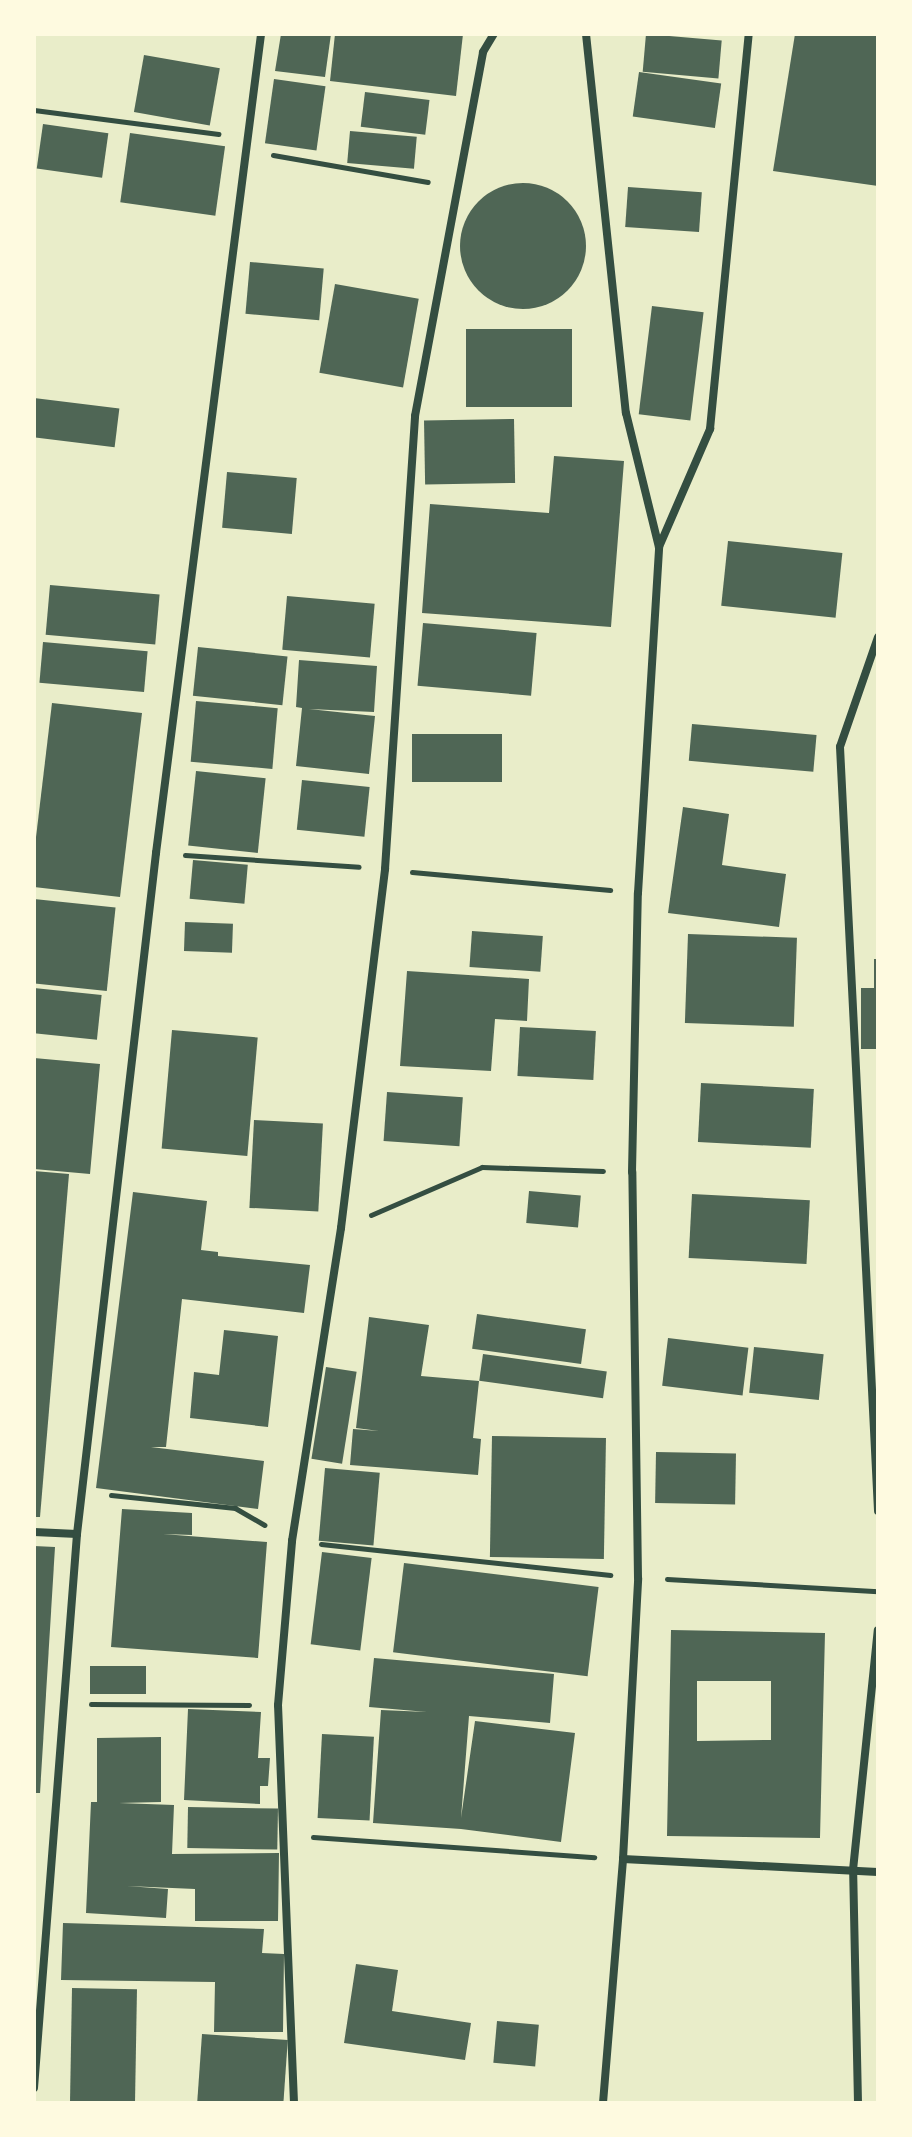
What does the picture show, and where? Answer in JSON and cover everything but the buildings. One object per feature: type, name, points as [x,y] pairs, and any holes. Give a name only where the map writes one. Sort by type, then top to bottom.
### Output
[{"type":"street","points":[[34,2088],[77,1534],[158,837],[261,34]]},
{"type":"street","points":[[294,2103],[278,1705],[292,1541],[341,1228],[385,869],[415,416],[483,52],[494,34]]},
{"type":"street","points":[[586,34],[626,413],[659,547],[638,893],[632,1172],[638,1578],[623,1859],[603,2103]]},
{"type":"street","points":[[659,547],[710,429],[749,34]]},
{"type":"street","points":[[878,637],[840,747],[878,1511]]},
{"type":"street","points":[[34,1532],[77,1534]]},
{"type":"street","points":[[858,2103],[853,1870],[878,1630]]},
{"type":"street","points":[[623,1859],[878,1872]]},
{"type":"path","points":[[34,110],[247,138]]},
{"type":"path","points":[[244,150],[457,187]]},
{"type":"path","points":[[341,1228],[482,1167],[632,1172]]},
{"type":"path","points":[[83,1492],[235,1508],[292,1541],[638,1578],[878,1591]]},
{"type":"path","points":[[65,1704],[278,1705]]},
{"type":"path","points":[[281,1834],[623,1859]]}]
